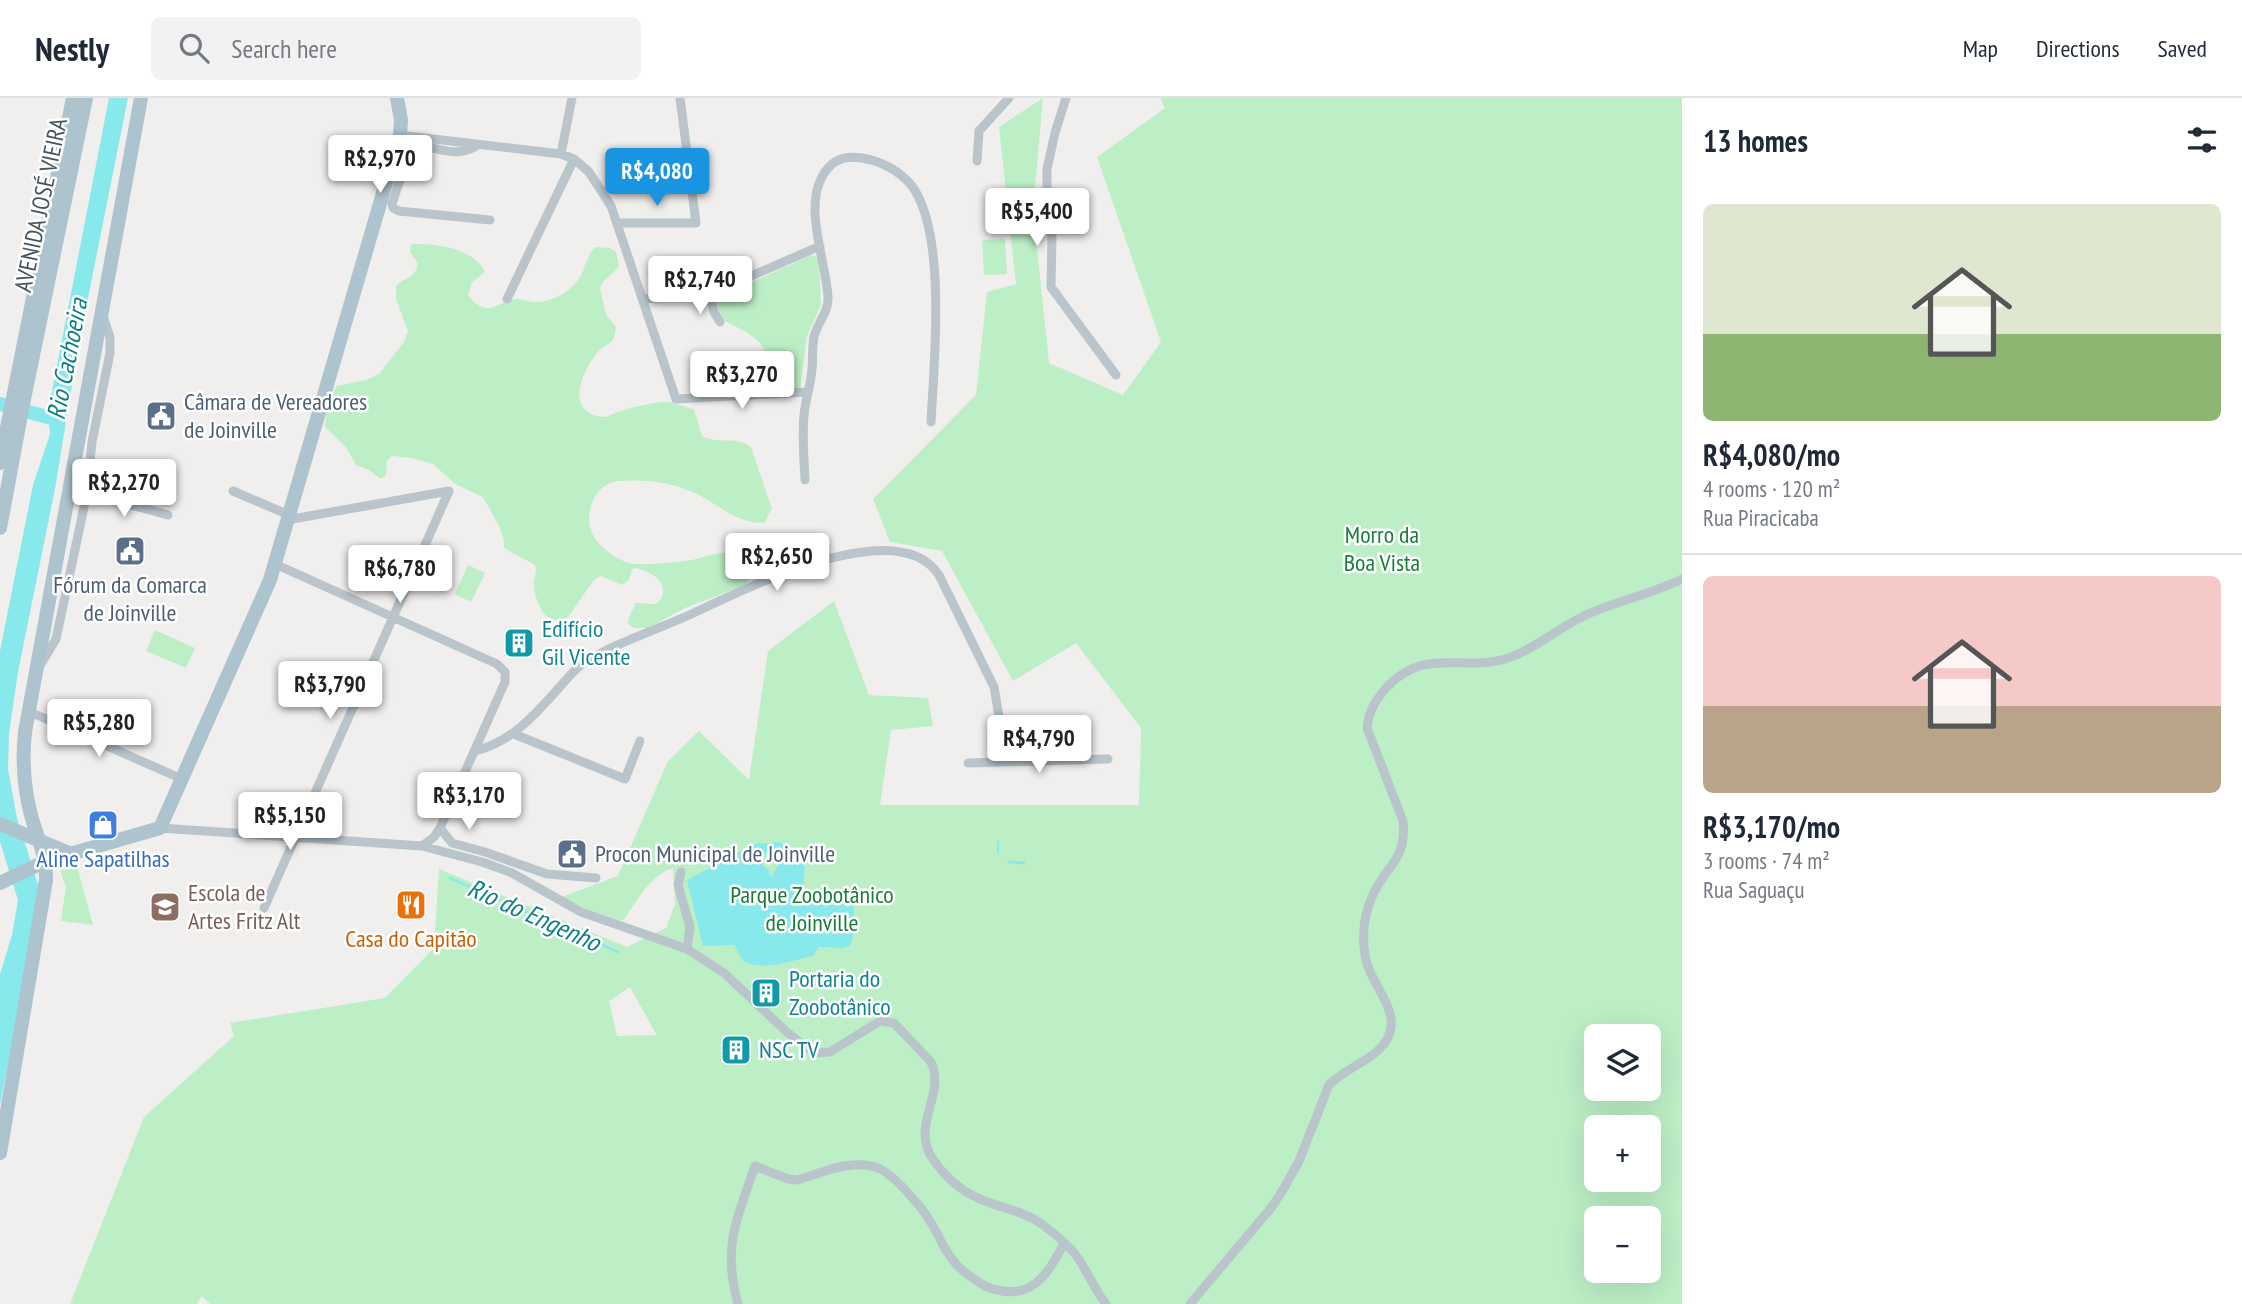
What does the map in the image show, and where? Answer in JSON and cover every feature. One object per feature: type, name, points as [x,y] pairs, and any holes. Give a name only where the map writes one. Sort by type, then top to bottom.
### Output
[{"type":"main road","name":"AVENIDA JOSÉ VIEIRA","points":[[0,528],[16,408],[73,98]]},
{"type":"main road","name":"AVENIDA JOSÉ VIEIRA","points":[[0,463],[16,408],[86,98]]},
{"type":"main road","points":[[0,1153],[45,895],[41,863],[32,838],[24,768],[28,711],[141,98]]},
{"type":"main road","points":[[4,881],[41,863],[160,828],[247,635],[275,564],[400,135],[401,120],[397,98]]},
{"type":"main road","points":[[0,824],[71,854]]},
{"type":"street","points":[[561,154],[572,98]]},
{"type":"street","points":[[618,223],[695,223],[680,98]]},
{"type":"street","points":[[977,161],[979,131],[1009,98]]},
{"type":"street","points":[[1066,98],[1055,133],[1046,181],[1052,236],[1051,287],[1116,375]]},
{"type":"street","points":[[400,135],[561,154],[574,159],[589,172],[618,223],[676,399],[808,392]]},
{"type":"street","points":[[478,145],[461,153],[421,147],[410,149],[392,204],[393,208],[399,211],[490,220]]},
{"type":"street","points":[[805,480],[803,429],[814,336],[828,303],[815,211],[816,192],[822,175],[835,161],[849,157],[874,161],[894,170],[912,187],[925,215],[933,265],[935,326],[931,422]]},
{"type":"street","points":[[507,299],[574,159]]},
{"type":"street","points":[[643,299],[710,294],[820,246]]},
{"type":"street","points":[[710,294],[714,312],[720,322]]},
{"type":"street","points":[[35,673],[52,650],[56,639],[87,493],[92,442],[110,353],[110,337],[102,313]]},
{"type":"street","points":[[75,458],[92,442]]},
{"type":"street","points":[[233,491],[288,518],[449,491],[264,908]]},
{"type":"street","points":[[87,493],[169,515]]},
{"type":"street","points":[[768,580],[823,539]]},
{"type":"street","points":[[475,751],[499,744],[514,734],[586,661],[768,580],[824,559],[862,551],[904,553],[932,565],[994,687],[1001,728],[1001,761]]},
{"type":"street","points":[[275,564],[497,664],[505,672],[505,682],[440,828],[434,837],[422,846]]},
{"type":"street","points":[[1190,1304],[1283,1190],[1299,1161],[1329,1085],[1337,1076],[1372,1056],[1388,1038],[1392,1027],[1388,1009],[1367,969],[1364,939],[1366,917],[1372,897],[1395,863],[1404,836],[1403,821],[1367,728],[1368,717],[1377,699],[1396,677],[1422,664],[1488,663],[1508,658],[1592,612],[1664,588],[1682,579]]},
{"type":"street","points":[[28,711],[182,779]]},
{"type":"street","points":[[514,734],[625,779],[640,741]]},
{"type":"street","points":[[968,763],[1108,759]]},
{"type":"street","points":[[160,828],[458,850],[508,859],[555,876],[596,878]]},
{"type":"street","points":[[440,828],[458,850],[512,873],[581,912],[687,948],[724,974],[788,1033],[815,1052],[830,1052],[880,1021],[894,1023],[935,1069],[935,1083],[924,1131],[932,1158],[973,1196],[1028,1215],[1064,1243],[1078,1259],[1106,1304]]},
{"type":"street","points":[[496,867],[508,859]]},
{"type":"street","points":[[508,859],[512,873]]},
{"type":"street","points":[[681,872],[678,885],[690,927],[687,948]]},
{"type":"street","points":[[738,1304],[731,1263],[731,1240],[755,1166],[797,1180],[851,1166],[867,1165],[880,1169],[892,1177],[931,1221],[941,1244],[954,1261],[977,1282],[999,1294],[1011,1296],[1026,1292],[1037,1285],[1047,1275],[1064,1243]]},
{"type":"green space","name":"Morro da Boa Vista","points":[[1043,98],[1033,209],[1049,363],[1123,395],[1161,342],[1097,157],[1165,108],[1160,98],[1682,98],[1682,1304],[210,1304],[202,1296],[197,1304],[70,1304],[144,1117],[234,1036],[230,1023],[385,998],[434,948],[439,869],[627,947],[666,928],[675,904],[673,868],[650,883],[623,921],[585,909],[561,897],[618,876],[668,761],[699,731],[749,780],[768,651],[834,601],[869,695],[928,698],[933,726],[891,730],[880,805],[1139,805],[1141,728],[1076,643],[1013,681],[942,551],[890,542],[873,499],[976,395],[987,292],[1016,284],[999,127]],"holes":[[[630,987],[656,1035],[617,1036],[609,1001]]]},
{"type":"green space","points":[[1005,239],[1007,274],[984,275],[982,240]]},
{"type":"green space","points":[[411,244],[442,246],[472,257],[485,272],[472,282],[468,295],[475,303],[488,308],[511,300],[539,302],[556,298],[578,281],[589,255],[596,247],[610,248],[616,252],[619,266],[600,288],[606,314],[616,327],[615,333],[612,340],[599,350],[586,371],[580,392],[585,409],[594,415],[607,417],[626,409],[661,402],[694,409],[702,436],[714,440],[740,441],[751,447],[772,509],[764,523],[755,522],[737,517],[697,494],[678,487],[649,481],[619,481],[604,487],[594,500],[589,517],[592,533],[598,543],[608,551],[634,564],[687,561],[723,553],[739,554],[752,563],[750,579],[745,585],[685,608],[648,628],[634,628],[628,624],[636,603],[656,604],[663,591],[659,580],[653,575],[633,568],[628,581],[622,585],[601,576],[594,580],[568,617],[552,619],[541,609],[536,597],[535,565],[504,548],[498,524],[483,497],[455,484],[433,464],[411,458],[392,456],[387,461],[386,475],[381,479],[356,465],[346,447],[325,427],[328,406],[337,386],[366,380],[379,374],[404,342],[408,331],[396,299],[396,286],[417,268],[418,263],[410,252]]},
{"type":"green space","points":[[812,255],[818,258],[819,262],[821,305],[807,336],[800,391],[768,393],[768,364],[762,346],[748,334],[723,320],[716,298]]},
{"type":"green space","points":[[468,565],[485,573],[471,602],[455,594]]},
{"type":"green space","points":[[155,630],[195,648],[186,668],[146,651]]},
{"type":"green space","points":[[76,863],[93,925],[61,921],[66,887],[60,870]]},
{"type":"water","name":"Rio Cachoeira","points":[[109,98],[128,98],[78,348],[55,489],[18,672],[9,734],[8,769],[17,818],[40,891],[40,900],[0,1105],[0,974],[12,935],[18,900],[0,842],[0,651],[33,485],[50,434],[48,412]]},
{"type":"water","points":[[780,842],[805,864],[803,894],[819,904],[838,905],[840,901],[847,907],[854,905],[854,935],[850,946],[819,947],[814,955],[788,962],[758,965],[743,960],[734,945],[703,946],[687,880],[754,844]],"holes":[[[769,851],[779,852],[781,858],[772,877],[760,859]]]},
{"type":"waterway","name":"Rio Cachoeira","points":[[0,404],[58,420]]},
{"type":"waterway","points":[[998,842],[998,852]]},
{"type":"waterway","points":[[1009,862],[1024,863]]},
{"type":"waterway","name":"Rio do Engenho","points":[[450,878],[618,952]]},
{"type":"place","name":"Câmara de Vereadores de Joinville","points":[[161,416]]},
{"type":"place","name":"Fórum da Comarca de Joinville","points":[[130,551]]},
{"type":"place","name":"Edifício Gil Vicente","points":[[519,643]]},
{"type":"place","name":"Aline Sapatilhas","points":[[103,825]]},
{"type":"place","name":"Procon Municipal de Joinville","points":[[572,854]]},
{"type":"place","name":"Casa do Capitão","points":[[411,905]]},
{"type":"place","name":"Escola de Artes Fritz Alt","points":[[165,907]]},
{"type":"place","name":"Portaria do Zoobotânico","points":[[766,993]]},
{"type":"place","name":"NSC TV","points":[[736,1050]]},
{"type":"park label","name":"Parque Zoobotânico de Joinville","points":[[812,909]]}]
